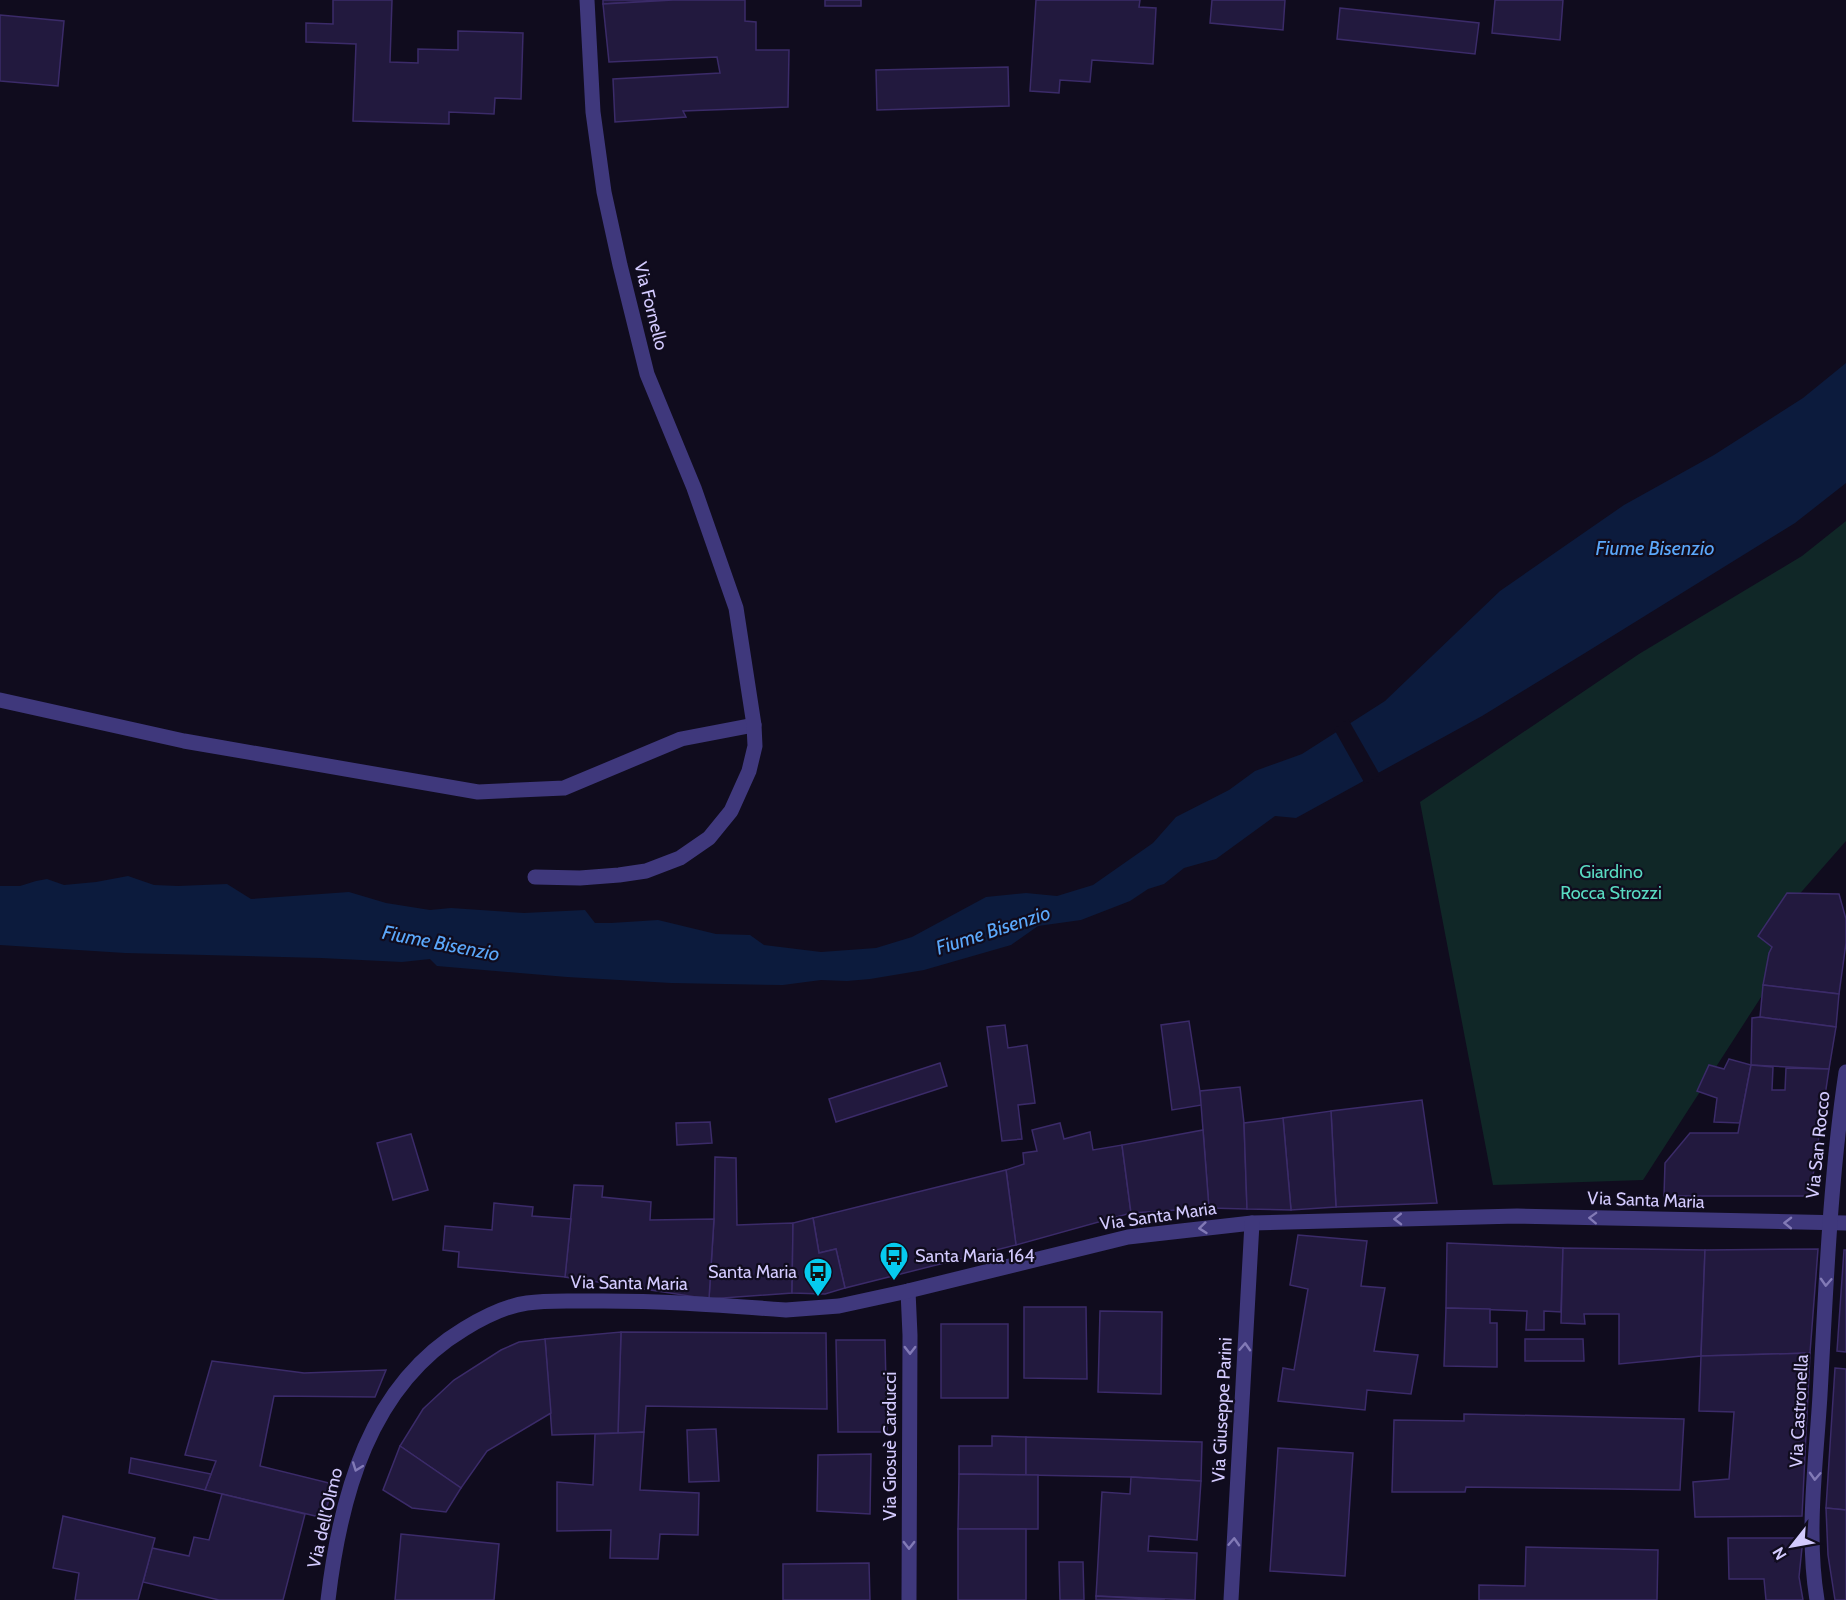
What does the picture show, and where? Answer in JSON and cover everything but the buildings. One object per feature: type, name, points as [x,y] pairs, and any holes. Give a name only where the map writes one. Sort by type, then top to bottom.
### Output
[{"type":"street","name":"Via Fornello","points":[[535,877],[580,878],[619,875],[646,871],[681,858],[709,838],[731,811],[749,771],[755,746],[754,725],[736,608],[694,488],[647,374],[620,265],[604,192],[593,112],[587,0]]},
{"type":"street","points":[[0,700],[184,741],[478,792],[564,789],[681,739],[754,725]]},
{"type":"street","name":"Via San Rocco","points":[[1829,1223],[1846,1072]]},
{"type":"street","name":"Via Santa Maria","points":[[382,1414],[410,1373],[435,1348],[473,1324],[500,1311],[526,1303],[628,1300],[786,1310],[812,1309],[908,1292],[1128,1237],[1252,1223],[1517,1216],[1846,1223]]},
{"type":"street","name":"Via Giuseppe Parini","points":[[1231,1600],[1252,1223]]},
{"type":"street","name":"Via Castronella","points":[[1817,1600],[1814,1582],[1813,1520],[1829,1223]]},
{"type":"street","name":"Via Giosuè Carducci","points":[[908,1292],[910,1335],[909,1600]]},
{"type":"street","name":"Via dell'Olmo","points":[[328,1600],[345,1503],[357,1464],[382,1414]]},
{"type":"green space","name":"Giardino Rocca Strozzi","points":[[1846,521],[1846,841],[1782,914],[1765,991],[1643,1180],[1493,1185],[1420,802],[1639,654],[1802,556]]},
{"type":"water","name":"Fiume Bisenzio","points":[[1846,363],[1846,483],[1795,523],[1482,716],[1296,818],[1275,816],[1216,859],[1184,868],[1164,884],[1148,889],[1130,901],[1081,920],[1038,926],[1011,945],[924,970],[870,979],[821,980],[783,985],[671,983],[567,977],[437,966],[430,959],[402,962],[125,953],[0,945],[0,886],[20,886],[47,879],[64,885],[128,876],[154,885],[227,884],[251,899],[349,892],[386,903],[430,910],[451,908],[524,913],[585,910],[595,923],[658,920],[716,934],[750,935],[764,945],[821,952],[876,948],[912,937],[986,897],[1026,893],[1057,896],[1093,885],[1153,843],[1176,817],[1229,790],[1255,771],[1302,754],[1385,701],[1500,591],[1624,505],[1714,455],[1803,398]]},
{"type":"pier","points":[[1348,719],[1380,775],[1365,784],[1334,729]]},
{"type":"place","name":"Santa Maria 164","points":[[894,1282]]},
{"type":"place","name":"Santa Maria","points":[[818,1298]]}]
